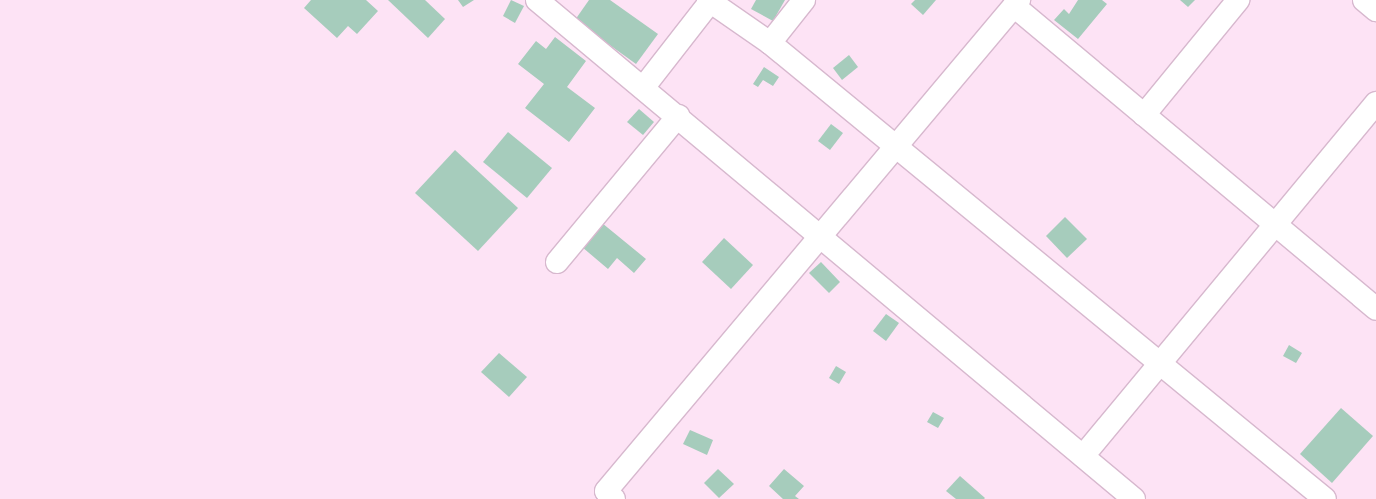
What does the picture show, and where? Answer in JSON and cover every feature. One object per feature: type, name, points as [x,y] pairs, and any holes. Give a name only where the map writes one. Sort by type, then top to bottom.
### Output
[{"type":"street","points":[[538,0],[1134,499]]},
{"type":"street","points":[[770,43],[804,0]]},
{"type":"street","points":[[1144,115],[1238,0]]},
{"type":"street","points":[[1364,0],[1376,10]]},
{"type":"street","points":[[643,88],[709,1],[770,43],[1325,499]]},
{"type":"street","points":[[606,496],[1016,3],[1144,115],[1376,309]]},
{"type":"street","points":[[1083,456],[1376,103]]},
{"type":"street","points":[[556,262],[678,116]]},
{"type":"building","points":[[311,0],[366,0],[378,11],[357,34],[348,26],[337,38],[304,8]]},
{"type":"building","points":[[388,0],[425,0],[445,19],[428,38]]},
{"type":"building","points":[[458,0],[474,0],[463,7]]},
{"type":"building","points":[[511,0],[524,6],[515,23],[503,16]]},
{"type":"building","points":[[589,0],[610,0],[658,34],[636,64],[575,20]]},
{"type":"building","points":[[756,0],[785,0],[773,21],[751,9]]},
{"type":"building","points":[[915,0],[936,0],[923,15],[911,4]]},
{"type":"building","points":[[1078,0],[1102,0],[1107,4],[1078,39],[1054,20],[1064,9],[1069,14]]},
{"type":"building","points":[[1180,0],[1195,0],[1188,7]]},
{"type":"building","points":[[555,37],[586,61],[567,87],[595,108],[569,142],[525,108],[544,84],[518,64],[536,41],[546,49]]},
{"type":"building","points":[[849,55],[858,67],[842,80],[833,68]]},
{"type":"building","points":[[764,67],[779,77],[773,86],[763,80],[758,87],[753,84]]},
{"type":"building","points":[[639,109],[654,122],[643,135],[627,122]]},
{"type":"building","points":[[831,124],[843,133],[830,150],[818,141]]},
{"type":"building","points":[[508,132],[552,168],[527,198],[483,162]]},
{"type":"building","points":[[455,150],[518,208],[478,251],[415,193]]},
{"type":"building","points":[[1065,217],[1087,239],[1067,258],[1046,236]]},
{"type":"building","points":[[602,223],[646,259],[634,273],[617,258],[608,269],[582,247]]},
{"type":"building","points":[[724,238],[753,265],[731,289],[702,262]]},
{"type":"building","points":[[821,262],[840,282],[829,293],[809,273]]},
{"type":"building","points":[[886,314],[899,323],[886,341],[873,331]]},
{"type":"building","points":[[1289,345],[1302,353],[1296,363],[1283,356]]},
{"type":"building","points":[[499,353],[527,377],[509,397],[481,372]]},
{"type":"building","points":[[836,366],[846,372],[839,384],[829,378]]},
{"type":"building","points":[[1341,408],[1373,436],[1332,483],[1300,454]]},
{"type":"building","points":[[933,412],[944,418],[938,428],[927,422]]},
{"type":"building","points":[[690,430],[713,440],[707,455],[683,444]]},
{"type":"building","points":[[718,469],[734,484],[719,498],[704,483]]},
{"type":"building","points":[[784,469],[804,486],[795,496],[799,499],[783,499],[769,486]]},
{"type":"building","points":[[960,476],[985,498],[956,499],[946,491]]}]
